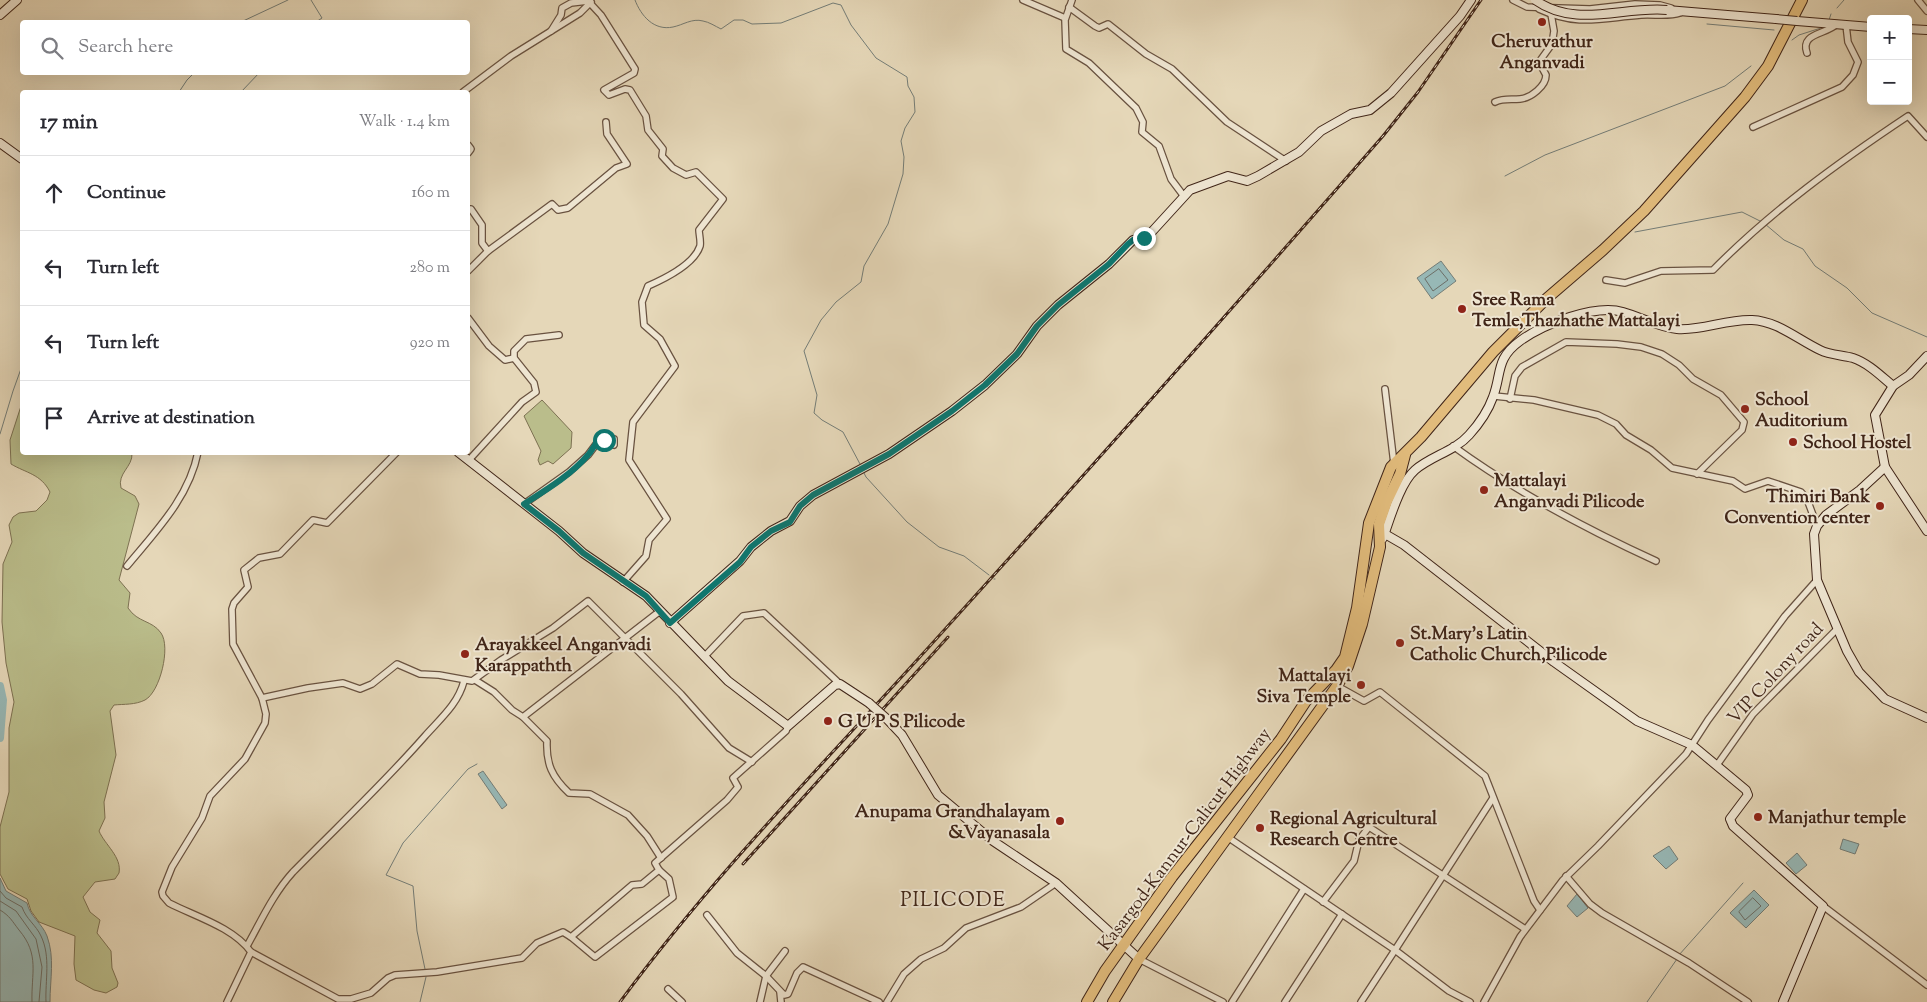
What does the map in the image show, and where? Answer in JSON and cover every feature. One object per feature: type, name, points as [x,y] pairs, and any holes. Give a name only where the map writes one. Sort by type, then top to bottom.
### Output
[{"type":"highway","name":"Kasargod-Kannur-Calicut Highway","points":[[1087,1002],[1122,945],[1177,869],[1281,739],[1306,701],[1336,670],[1345,657],[1357,608],[1369,523],[1378,496],[1394,464],[1405,455],[1493,352],[1545,300],[1603,250],[1644,211],[1745,97],[1772,58],[1802,0]]},
{"type":"highway","name":"Kasargod-Kannur-Calicut Highway","points":[[1113,1002],[1140,959],[1229,838],[1336,686],[1348,666],[1362,624],[1380,547],[1379,524],[1386,501],[1400,474],[1405,455]]},
{"type":"street","points":[[0,14],[17,0]]},
{"type":"street","points":[[1023,0],[1065,18]]},
{"type":"street","points":[[1072,0],[1065,18],[1066,49],[1089,63],[1136,108],[1143,122],[1142,132],[1159,146],[1170,179],[1183,195]]},
{"type":"street","points":[[670,623],[740,562],[751,547],[771,531],[790,522],[800,506],[813,495],[889,454],[952,411],[985,385],[1017,354],[1037,326],[1058,305],[1109,264],[1133,240],[1148,236],[1183,195],[1190,190],[1228,176],[1247,181],[1286,161],[1321,131],[1351,114],[1370,110],[1391,93],[1460,16],[1471,0]]},
{"type":"street","points":[[1513,0],[1527,7],[1536,4],[1590,9],[1611,3],[1660,5],[1685,11]]},
{"type":"street","points":[[1918,0],[1927,11]]},
{"type":"street","points":[[552,31],[561,15],[562,8],[571,3],[591,2],[635,69],[634,74],[604,90],[609,95],[625,89],[630,90],[646,116],[648,130],[663,149],[662,156],[673,168],[686,175],[696,172],[722,200],[699,230],[700,246],[690,260],[668,278],[648,286],[642,302],[644,325],[660,339],[675,366],[633,422],[629,460],[667,519],[649,540],[646,556],[622,582]]},
{"type":"street","points":[[466,90],[511,56],[580,13],[591,2]]},
{"type":"street","points":[[1536,4],[1578,16],[1643,9],[1867,27]]},
{"type":"street","points":[[1536,4],[1551,14],[1574,21],[1597,21],[1642,15],[1675,14],[1685,11]]},
{"type":"street","points":[[1069,7],[1094,26],[1099,28],[1108,24],[1146,54],[1167,66],[1227,122],[1286,161]]},
{"type":"street","points":[[1495,102],[1501,99],[1526,98],[1543,85],[1546,75],[1539,62],[1552,44],[1554,30],[1550,20],[1551,14]]},
{"type":"street","points":[[1806,53],[1806,44],[1811,36],[1830,31],[1836,24]]},
{"type":"street","points":[[1753,127],[1833,92],[1848,82],[1858,62],[1848,42],[1846,25]]},
{"type":"street","points":[[1912,29],[1927,30]]},
{"type":"street","points":[[1606,280],[1625,283],[1661,271],[1713,270],[1742,240],[1783,207],[1851,154],[1908,116],[1927,137]]},
{"type":"street","points":[[470,269],[488,251],[552,204],[558,210],[568,208],[616,168],[626,164],[607,134],[606,122]]},
{"type":"street","points":[[0,143],[20,158]]},
{"type":"street","points":[[470,209],[482,225],[482,242],[488,251]]},
{"type":"street","name":"Kasargod-Kannur-Calicut Highway","points":[[1380,547],[1401,493],[1414,471],[1468,437],[1480,422],[1494,396],[1499,367],[1506,354],[1518,342],[1535,331],[1573,316],[1600,311],[1620,311],[1670,328],[1692,330],[1750,320],[1766,322],[1826,353],[1854,359],[1872,368],[1893,386]]},
{"type":"street","points":[[470,321],[489,346],[505,360],[514,358]]},
{"type":"street","points":[[469,460],[522,402],[536,392],[534,383],[514,358],[514,351],[526,339],[559,335]]},
{"type":"street","points":[[1510,399],[1515,376],[1522,367],[1566,342],[1641,347],[1662,354],[1679,365],[1693,379],[1721,395],[1744,422],[1742,430],[1697,474]]},
{"type":"street","points":[[1927,356],[1909,375],[1893,386],[1876,415],[1885,467],[1927,531]]},
{"type":"street","points":[[1384,389],[1394,464]]},
{"type":"street","points":[[1494,396],[1534,400],[1598,415],[1616,424],[1626,435],[1651,450],[1672,468],[1733,481],[1745,489],[1768,481],[1790,487],[1801,492],[1807,499],[1817,526]]},
{"type":"street","points":[[524,504],[569,472],[588,455],[600,439],[614,445],[614,439]]},
{"type":"street","points":[[1454,446],[1514,488],[1605,537],[1656,561]]},
{"type":"street","points":[[126,566],[153,533],[160,528],[177,503],[192,472],[197,455]]},
{"type":"street","points":[[394,455],[328,523],[313,520],[280,554],[259,558],[244,570],[248,588],[234,603],[232,609],[232,644],[262,698],[266,714],[265,723],[246,759],[210,796],[202,818],[172,867],[162,892],[162,896],[169,903],[217,927],[247,946],[251,952],[338,999],[351,999],[371,993],[388,978],[395,975],[437,972],[522,958],[537,943],[563,932],[595,957],[674,897],[669,879],[659,870],[655,863],[727,800],[738,787],[733,778],[786,731],[788,726],[824,692],[840,684]]},
{"type":"street","points":[[462,455],[559,531],[583,553],[622,582],[646,596],[728,681],[788,726]]},
{"type":"street","points":[[1885,467],[1860,490],[1826,515],[1817,526],[1814,534],[1817,580],[1853,662],[1873,688],[1885,699],[1927,718]]},
{"type":"street","points":[[1385,534],[1404,545],[1554,662],[1637,721],[1692,745],[1717,765],[1746,790],[1748,795],[1730,819],[1733,826],[1823,906],[1927,985]]},
{"type":"street","points":[[1484,1002],[1525,929],[1566,876],[1598,846],[1692,745],[1785,616],[1817,580]]},
{"type":"street","points":[[262,698],[343,683],[360,689],[372,684],[397,664],[420,674],[448,676],[464,681],[475,680],[501,660],[553,628],[588,601],[729,748],[752,762]]},
{"type":"street","points":[[523,717],[660,611]]},
{"type":"street","points":[[704,657],[743,616],[764,613],[840,684],[869,703],[887,720],[902,735],[938,795],[992,841],[1056,883],[1084,906],[1122,945],[1140,959],[1223,1002]]},
{"type":"street","name":"VIP Colony road","points":[[1717,765],[1753,714],[1838,628]]},
{"type":"street","points":[[475,680],[494,692],[547,741],[546,759],[559,784],[569,793],[590,794],[628,815],[648,836],[661,858]]},
{"type":"street","points":[[247,946],[280,888],[327,837],[378,789],[401,764],[460,696],[464,681]]},
{"type":"street","points":[[1336,686],[1364,701],[1380,692],[1485,776],[1540,910]]},
{"type":"street","points":[[1362,1002],[1493,798]]},
{"type":"street","points":[[1323,902],[1354,860],[1359,840],[1369,827],[1525,929]]},
{"type":"street","points":[[1229,838],[1395,950],[1450,991],[1470,1002]]},
{"type":"street","points":[[571,937],[632,885],[642,884],[659,870]]},
{"type":"street","points":[[1566,876],[1590,904],[1602,913],[1689,963],[1748,1002]]},
{"type":"street","points":[[887,1002],[904,974],[921,959],[944,948],[966,928],[1021,907],[1056,883]]},
{"type":"street","points":[[1232,1002],[1304,889]]},
{"type":"street","points":[[1783,1002],[1823,906]]},
{"type":"street","points":[[1285,1002],[1342,914]]},
{"type":"street","points":[[707,915],[736,953],[766,976],[784,995],[788,994],[798,972],[803,967],[879,1002]]},
{"type":"street","points":[[760,1002],[766,976],[786,951]]},
{"type":"street","points":[[227,1002],[251,952]]},
{"type":"street","points":[[668,989],[682,1002]]},
{"type":"street","points":[[780,992],[781,1002]]},
{"type":"green space","points":[[542,400],[572,432],[571,448],[553,464],[548,461],[540,465],[538,460],[541,451],[524,416]]},
{"type":"green space","points":[[20,409],[20,455],[132,455],[120,483],[121,488],[135,496],[139,504],[119,580],[130,593],[128,608],[132,613],[161,633],[165,648],[159,679],[150,695],[145,700],[137,703],[114,705],[110,711],[116,755],[104,802],[105,818],[99,831],[116,856],[119,873],[115,879],[95,882],[83,897],[90,912],[100,920],[97,933],[111,951],[112,968],[118,983],[117,987],[106,993],[94,990],[76,980],[74,964],[75,936],[39,922],[31,911],[27,899],[8,889],[0,874],[0,827],[9,792],[9,728],[14,702],[6,663],[2,622],[3,564],[12,542],[9,525],[13,517],[19,513],[36,511],[47,500],[50,492],[38,478],[11,464],[10,440]]},
{"type":"water","points":[[1441,261],[1456,281],[1432,299],[1417,278]]},
{"type":"water","points":[[483,771],[507,805],[502,809],[478,774]]},
{"type":"water","points":[[1843,839],[1859,844],[1855,854],[1840,849]]},
{"type":"water","points":[[1669,846],[1678,859],[1666,869],[1653,856]]},
{"type":"water","points":[[1797,853],[1807,865],[1796,874],[1786,863]]},
{"type":"water","points":[[0,878],[6,891],[27,903],[47,936],[51,952],[50,1002],[0,1002]]},
{"type":"water","points":[[1754,890],[1769,905],[1746,928],[1730,913]]},
{"type":"water","points":[[1577,894],[1588,908],[1577,917],[1567,906]]},
{"type":"waterway","points":[[245,20],[288,0]]},
{"type":"waterway","points":[[311,0],[322,18],[319,20]]},
{"type":"waterway","points":[[635,0],[641,12],[649,21],[666,28],[699,20],[708,22],[721,29],[734,20],[743,20],[752,24],[781,23],[833,3],[841,5],[851,25],[876,58],[907,77],[908,86],[914,97],[915,112],[905,128],[901,141],[904,157],[903,174],[888,224],[864,266],[861,282],[836,302],[821,320],[804,351],[817,395],[814,413],[843,432],[860,464]]},
{"type":"waterway","points":[[1837,8],[1844,0]]},
{"type":"waterway","points":[[1829,20],[1831,14]]},
{"type":"waterway","points":[[1707,24],[1774,30]]},
{"type":"waterway","points":[[1792,40],[1799,35],[1824,27]]},
{"type":"waterway","points":[[1505,176],[1545,155],[1725,86],[1751,66]]},
{"type":"waterway","points":[[180,90],[192,75]]},
{"type":"waterway","points":[[243,90],[257,75]]},
{"type":"waterway","points":[[1635,232],[1742,212],[1762,222]]},
{"type":"waterway","points":[[1765,224],[1784,240],[1803,249],[1815,266],[1847,288],[1872,313],[1927,337]]},
{"type":"waterway","points":[[0,434],[20,372]]},
{"type":"waterway","points":[[863,471],[866,477],[907,522],[939,547],[964,556],[989,575]]},
{"type":"waterway","points":[[0,686],[3,700],[0,738]]},
{"type":"waterway","points":[[425,969],[417,931],[413,886],[386,875],[403,843],[468,769],[477,764]]},
{"type":"waterway","points":[[1679,955],[1743,883]]},
{"type":"waterway","points":[[1647,1002],[1677,959]]},
{"type":"waterway","points":[[420,1002],[426,977]]},
{"type":"railway","points":[[620,1002],[656,955],[731,865],[1100,457],[1383,136],[1418,92],[1481,0]]},
{"type":"railway","points":[[743,864],[948,637]]},
{"type":"place","name":"Cheruvathur Anganvadi","points":[[1542,22]]},
{"type":"place","name":"Sree Rama Temle,Thazhathe Mattalayi","points":[[1462,309]]},
{"type":"place","name":"School Auditorium","points":[[1745,409]]},
{"type":"place","name":"School Hostel","points":[[1793,442]]},
{"type":"place","name":"Mattalayi Anganvadi Pilicode","points":[[1484,490]]},
{"type":"place","name":"Thimiri Bank Convention center","points":[[1880,506]]},
{"type":"place","name":"St.Mary's Latin Catholic Church,Pilicode","points":[[1400,643]]},
{"type":"place","name":"Arayakkeel Anganvadi Karappathth","points":[[465,654]]},
{"type":"place","name":"Mattalayi Siva Temple","points":[[1361,685]]},
{"type":"place","name":"G U P S Pilicode","points":[[828,721]]},
{"type":"place","name":"Manjathur temple","points":[[1758,817]]},
{"type":"place","name":"Anupama Grandhalayam &Vayanasala","points":[[1060,821]]},
{"type":"place","name":"Regional Agricultural Research Centre","points":[[1260,828]]},
{"type":"district","name":"PILICODE","points":[[953,899]]},
{"type":"route","points":[[604,440],[600,439],[596,442],[588,455],[569,472],[524,504],[559,531],[583,553],[646,596],[670,623],[740,562],[751,547],[771,531],[790,522],[800,506],[813,495],[889,454],[952,411],[985,385],[1017,354],[1037,326],[1058,305],[1098,274],[1133,240],[1144,238]]}]
